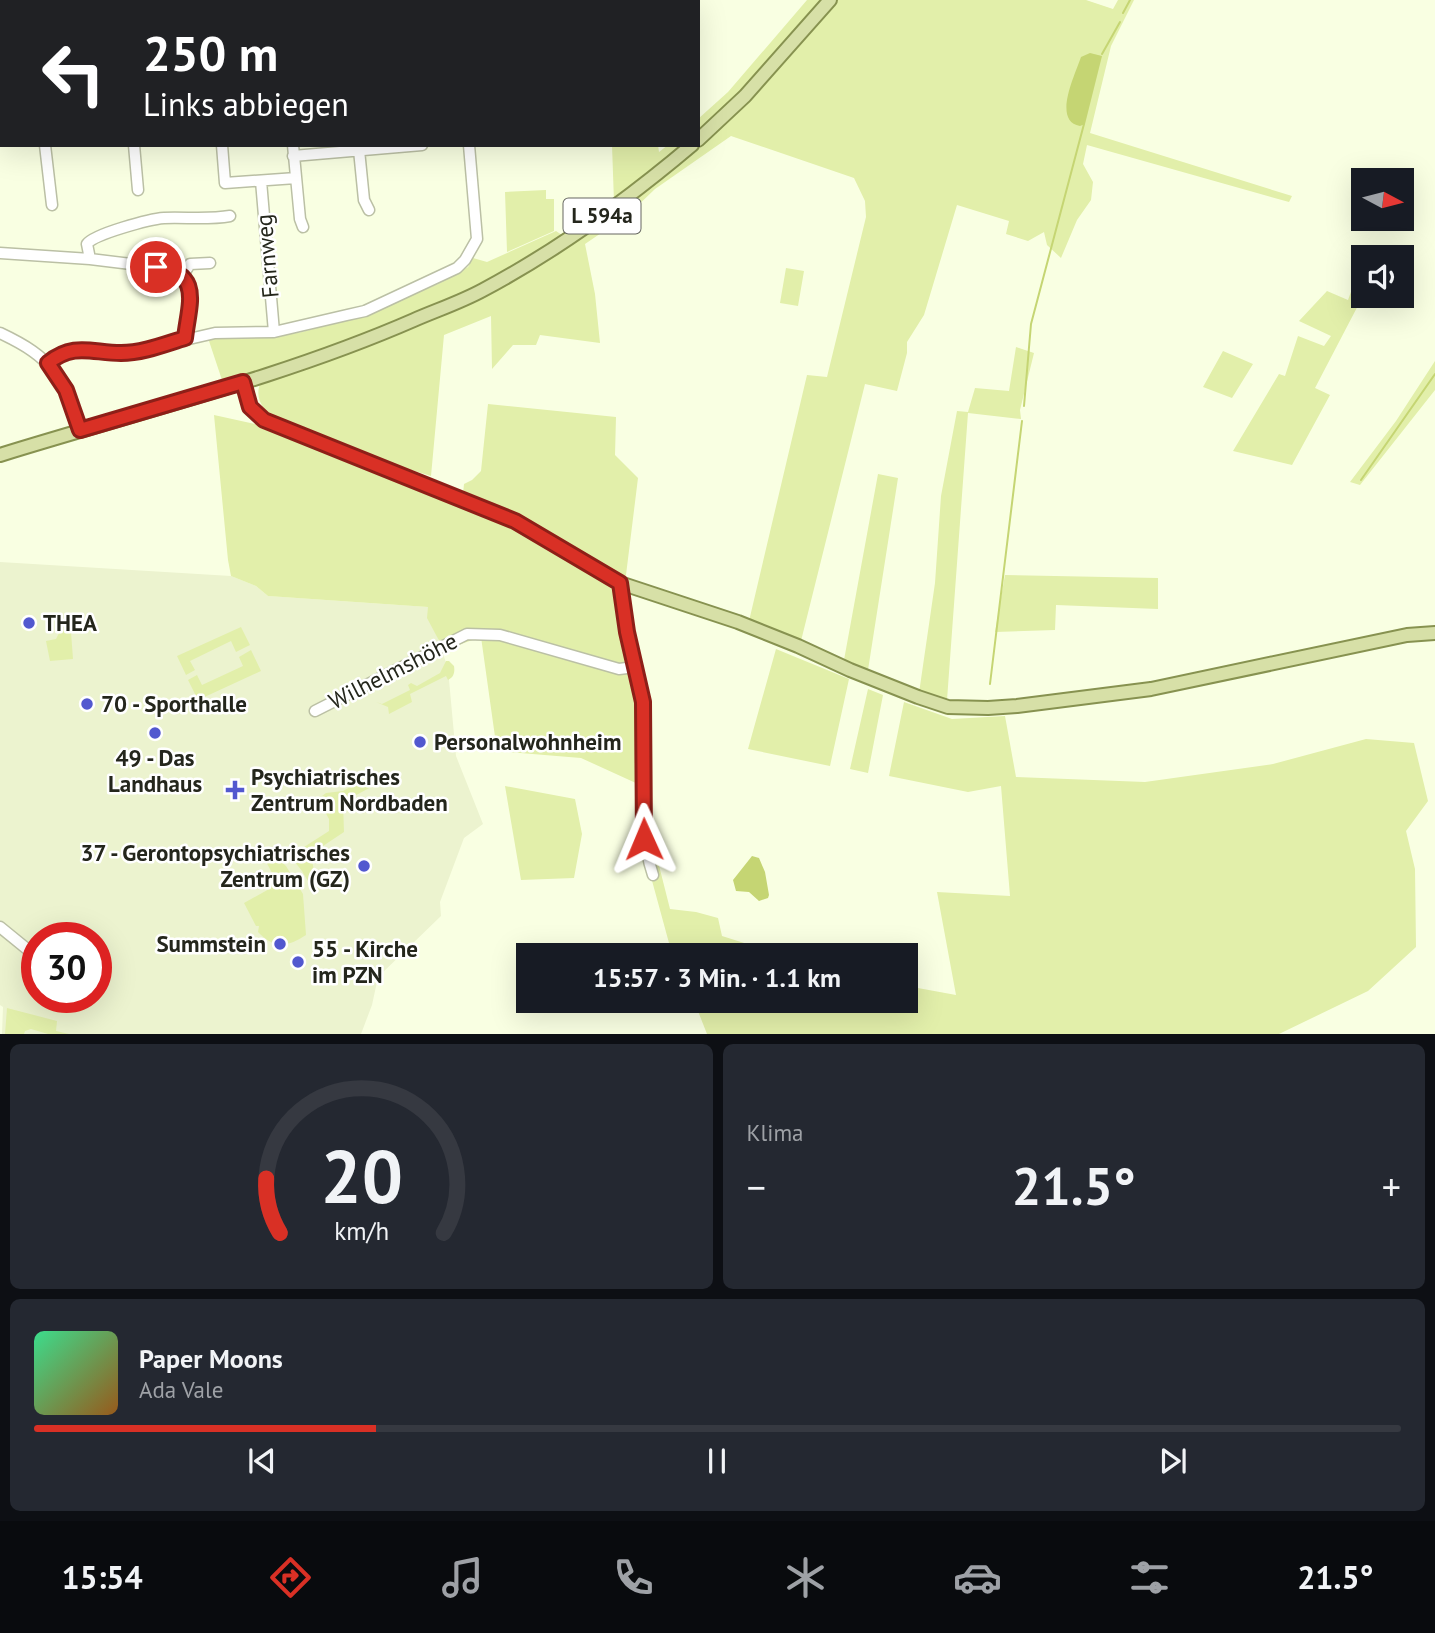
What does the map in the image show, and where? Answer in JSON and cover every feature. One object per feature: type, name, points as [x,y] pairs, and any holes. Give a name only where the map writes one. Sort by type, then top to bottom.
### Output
[{"type":"main road","points":[[700,138],[745,96],[830,0]]},
{"type":"main road","name":"L 594a","points":[[243,382],[333,353],[480,292],[582,231],[646,184],[690,147]]},
{"type":"main road","points":[[0,455],[243,382],[250,407],[264,420],[515,521],[620,583],[738,622],[850,670],[948,707],[998,708],[1151,689],[1398,637],[1435,633]]},
{"type":"street","points":[[46,147],[52,205]]},
{"type":"street","points":[[134,147],[138,190]]},
{"type":"street","points":[[222,147],[225,183],[296,178]]},
{"type":"street","points":[[303,227],[293,151],[380,147]]},
{"type":"street","points":[[48,363],[76,349],[121,353],[153,348],[185,338],[228,332],[274,332],[365,311],[457,268],[466,260],[477,239],[469,147]]},
{"type":"street","points":[[359,150],[364,200],[369,210]]},
{"type":"street","name":"Farnweg","points":[[261,181],[274,332]]},
{"type":"street","points":[[90,259],[87,244],[96,236],[161,218],[230,216]]},
{"type":"street","points":[[0,253],[90,259],[172,269],[183,275],[190,293],[185,338]]},
{"type":"street","points":[[183,275],[190,264],[210,263]]},
{"type":"street","points":[[0,345],[1,333],[48,363],[66,390],[80,430]]},
{"type":"street","points":[[620,583],[643,702],[644,839],[653,875]]},
{"type":"street","name":"Wilhelmshöhe","points":[[315,711],[467,634],[488,633],[528,641],[619,668],[635,667]]},
{"type":"street","points":[[0,927],[21,943]]},
{"type":"shaded area","points":[[807,0],[824,0],[743,90],[700,130],[700,117],[728,92]]},
{"type":"shaded area","points":[[836,0],[1086,0],[1113,9],[1118,0],[1134,0],[1111,46],[1090,133],[1292,196],[1289,202],[1087,145],[1083,164],[1093,182],[1091,200],[1077,220],[1061,258],[1047,245],[1044,232],[1028,241],[1006,234],[1009,221],[957,205],[924,315],[907,342],[907,353],[897,391],[865,384],[801,641],[749,621],[807,375],[827,377],[866,217],[865,201],[854,178],[731,136],[655,189],[629,214],[585,244],[595,294],[600,343],[540,335],[536,345],[513,345],[492,369],[491,316],[444,335],[431,476],[362,455],[320,434],[316,436],[274,417],[260,402],[258,392],[261,381],[539,264],[589,233],[647,189],[690,147],[700,147],[700,137],[819,21]]},
{"type":"shaded area","points":[[1090,53],[1102,56],[1085,124],[1080,126],[1067,116],[1066,107],[1081,57]]},
{"type":"shaded area","points":[[612,147],[658,147],[659,152],[665,147],[681,147],[614,202]]},
{"type":"shaded area","points":[[546,190],[546,199],[554,199],[554,231],[507,252],[505,192]]},
{"type":"shaded area","points":[[556,231],[565,237],[412,317],[305,357],[223,383],[208,338],[298,333],[363,316],[438,284],[468,267],[473,258],[487,262]]},
{"type":"shaded area","points":[[786,268],[804,271],[798,306],[780,303]]},
{"type":"shaded area","points":[[1327,291],[1348,300],[1351,292],[1351,308],[1357,308],[1315,388],[1330,395],[1292,465],[1233,451],[1279,374],[1285,376],[1298,336],[1324,346],[1331,336],[1299,321]]},
{"type":"shaded area","points":[[1016,347],[1034,353],[1020,410],[1021,419],[968,413],[947,700],[919,693],[935,583],[941,496],[957,411],[968,412],[975,388],[1009,391]]},
{"type":"shaded area","points":[[1223,351],[1253,364],[1232,398],[1203,387]]},
{"type":"shaded area","points":[[1435,361],[1435,390],[1360,485],[1350,482],[1396,421]]},
{"type":"shaded area","points":[[488,404],[616,417],[615,455],[638,478],[624,579],[544,531],[463,494],[464,484],[481,471]]},
{"type":"shaded area","points":[[214,415],[260,425],[516,530],[617,591],[647,698],[650,830],[670,909],[718,918],[722,936],[744,943],[669,943],[643,856],[638,784],[581,758],[497,751],[481,637],[444,650],[427,618],[428,607],[268,596],[256,586],[231,576]]},
{"type":"shaded area","points":[[878,474],[898,478],[868,670],[844,660]]},
{"type":"shaded area","name":"Psychiatrisches Zentrum Nordbaden","points":[[0,562],[231,576],[256,586],[268,596],[428,607],[448,669],[456,756],[483,824],[464,838],[440,902],[441,916],[378,977],[372,1005],[361,1034],[2,1034],[3,1007],[0,1005]]},
{"type":"shaded area","points":[[1005,575],[1158,578],[1158,609],[1056,605],[1055,630],[995,632]]},
{"type":"shaded area","points":[[241,627],[250,645],[236,652],[231,641],[190,661],[195,670],[186,675],[177,656]]},
{"type":"shaded area","points":[[60,631],[71,632],[73,659],[50,661],[46,641],[56,639]]},
{"type":"shaded area","points":[[776,649],[849,679],[830,766],[748,749]]},
{"type":"shaded area","points":[[251,650],[261,671],[198,700],[188,680],[197,675],[202,685],[243,666],[239,657]]},
{"type":"shaded area","points":[[446,661],[454,666],[452,677],[448,680],[446,676],[410,694],[412,702],[389,714],[388,707],[376,702],[382,704],[410,690],[408,685],[411,683],[417,686],[440,673]]},
{"type":"shaded area","points":[[868,689],[883,695],[868,773],[850,769]]},
{"type":"shaded area","points":[[904,702],[952,719],[1005,716],[1016,777],[1145,782],[1273,764],[1366,739],[1414,743],[1428,801],[1406,831],[1415,869],[1416,947],[1368,991],[1279,1034],[707,1034],[699,1013],[918,1013],[918,988],[956,995],[937,892],[1010,896],[1001,786],[968,792],[889,776]]},
{"type":"shaded area","points":[[369,776],[375,782],[377,788],[375,785],[343,802],[344,832],[311,854],[317,889],[312,888],[290,856],[329,831],[329,819],[318,799],[326,793],[343,791]]},
{"type":"shaded area","points":[[505,786],[575,799],[582,834],[574,878],[521,880]]},
{"type":"shaded area","points":[[273,854],[286,866],[303,894],[306,935],[287,944],[275,944],[264,938],[258,932],[259,926],[256,926],[244,903],[278,884],[264,858]]},
{"type":"shaded area","points":[[752,856],[759,858],[765,872],[769,895],[759,901],[749,892],[736,891],[733,880]]},
{"type":"shaded area","points":[[7,1008],[57,1021],[56,1031],[69,1034],[48,1034],[31,1029],[24,1034],[5,1034]]},
{"type":"waterway","points":[[1123,13],[1130,0]]},
{"type":"waterway","points":[[1102,54],[1120,22]]},
{"type":"waterway","points":[[1024,406],[1031,324],[1084,124]]},
{"type":"waterway","points":[[1361,480],[1435,374]]},
{"type":"waterway","points":[[990,684],[1022,421]]},
{"type":"place","name":"THEA","points":[[29,623]]},
{"type":"place","name":"70 - Sporthalle","points":[[87,704]]},
{"type":"place","name":"49 - Das Landhaus","points":[[155,733]]},
{"type":"place","name":"Personalwohnheim","points":[[420,742]]},
{"type":"place","name":"Psychiatrisches Zentrum Nordbaden","points":[[235,790]]},
{"type":"place","name":"37 - Gerontopsychiatrisches Zentrum (GZ)","points":[[364,866]]},
{"type":"place","name":"Summstein","points":[[280,944]]},
{"type":"place","name":"55 - Kirche im PZN","points":[[298,962]]},
{"type":"route","points":[[156,267],[172,269],[183,275],[187,282],[190,293],[185,338],[153,348],[121,353],[76,349],[48,363],[66,390],[80,430],[243,382],[250,407],[264,420],[515,521],[620,583],[627,632],[643,702],[644,839]]}]
